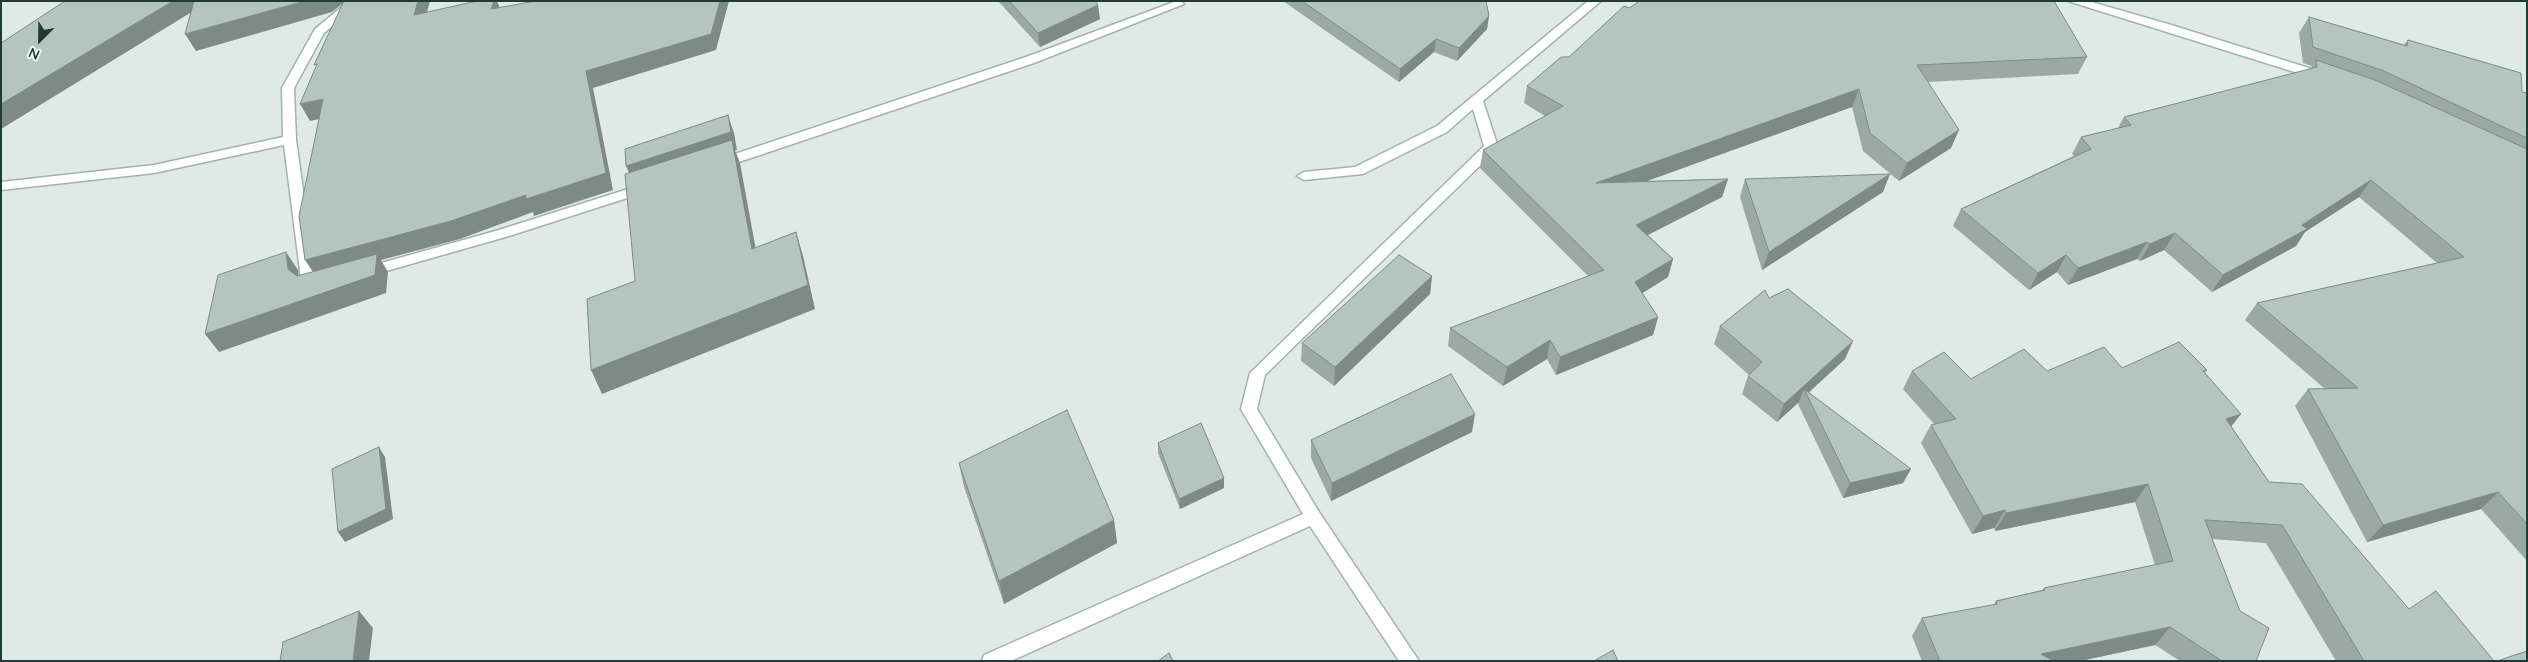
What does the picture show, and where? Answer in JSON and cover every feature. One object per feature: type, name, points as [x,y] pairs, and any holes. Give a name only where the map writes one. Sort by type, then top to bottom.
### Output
[{"type":"street","points":[[328,282],[309,287],[290,140],[288,88],[319,31],[356,1]]},
{"type":"street","points":[[1304,176],[1358,171],[1442,129],[1595,1]]},
{"type":"street","points":[[2074,1],[2164,26],[2332,79]]},
{"type":"street","points":[[704,168],[1030,60],[1178,4]]},
{"type":"street","points":[[1410,661],[1313,517],[1249,409],[1258,373],[1491,147],[1477,100]]},
{"type":"street","points":[[1,186],[154,169],[290,140]]},
{"type":"street","points":[[356,274],[504,233],[657,184]]},
{"type":"street","points":[[991,661],[1313,517]]},
{"type":"building","points":[[65,1],[173,1],[1,104],[1,43]]},
{"type":"building","points":[[194,1],[305,1],[185,34]]},
{"type":"building","points":[[344,1],[418,1],[414,15],[477,1],[494,1],[491,9],[536,1],[720,1],[711,34],[586,71],[606,173],[526,199],[526,195],[451,221],[305,260],[299,216],[323,99],[300,104],[317,64],[314,65]]},
{"type":"building","points":[[1009,1],[1095,1],[1098,5],[1038,33]]},
{"type":"building","points":[[1302,1],[1486,1],[1489,16],[1459,48],[1436,39],[1400,69]]},
{"type":"building","points":[[1640,1],[2054,1],[2087,57],[1917,65],[1959,130],[1907,163],[1870,133],[1859,89],[1596,183],[1728,179],[1636,225],[1673,259],[1635,282],[1658,317],[1560,357],[1550,340],[1507,367],[1450,328],[1604,270],[1483,150],[1563,106],[1527,86],[1561,57],[1569,57],[1624,6],[1629,8]]},
{"type":"building","points":[[2309,17],[2407,46],[2408,40],[2521,73],[2522,92],[2527,93],[2527,138],[2384,71],[2313,47]]},
{"type":"building","points":[[2316,60],[2375,80],[2527,149],[2527,524],[2498,492],[2383,525],[2308,389],[2358,388],[2257,303],[2464,257],[2371,180],[2302,225],[2307,229],[2223,275],[2175,233],[2150,244],[2147,242],[2078,268],[2066,255],[2038,273],[1961,209],[2091,149],[2081,137],[2131,125],[2124,117],[2317,67]]},
{"type":"building","points":[[728,115],[731,132],[626,166],[625,149]]},
{"type":"building","points":[[732,140],[752,249],[796,232],[808,285],[591,370],[587,299],[635,281],[625,174]]},
{"type":"building","points":[[1890,174],[1769,252],[1745,179]]},
{"type":"building","points":[[286,252],[288,269],[297,276],[377,254],[375,275],[205,334],[218,275]]},
{"type":"building","points":[[1399,255],[1432,276],[1335,367],[1302,343]]},
{"type":"building","points":[[1788,289],[1853,341],[1784,404],[1748,376],[1762,362],[1720,326],[1765,290],[1769,298]]},
{"type":"building","points":[[2179,342],[2207,370],[2203,371],[2241,414],[2226,419],[2269,482],[2302,484],[2409,609],[2436,591],[2494,661],[2364,661],[2282,525],[2205,520],[2240,611],[2269,628],[2256,661],[2222,661],[2170,627],[2041,654],[2053,661],[1940,661],[1922,618],[1997,604],[1996,601],[2045,590],[2044,588],[2173,561],[2148,484],[2006,513],[2005,510],[1983,516],[1931,425],[1956,419],[1912,371],[1944,352],[1971,379],[2024,349],[2047,371],[2104,347],[2122,368]]},
{"type":"building","points":[[1451,374],[1475,414],[1332,483],[1311,440]]},
{"type":"building","points":[[1804,389],[1911,469],[1850,483]]},
{"type":"building","points":[[1067,410],[1114,520],[999,581],[959,463]]},
{"type":"building","points":[[1201,423],[1224,478],[1179,499],[1158,443]]},
{"type":"building","points":[[379,447],[386,509],[338,532],[332,469]]},
{"type":"building","points":[[359,611],[353,661],[280,661],[283,642]]},
{"type":"building","points":[[1613,650],[1618,661],[1594,661]]},
{"type":"building","points":[[2527,651],[2527,661],[2497,661]]},
{"type":"building","points":[[1169,653],[1173,661],[1158,661]]}]
